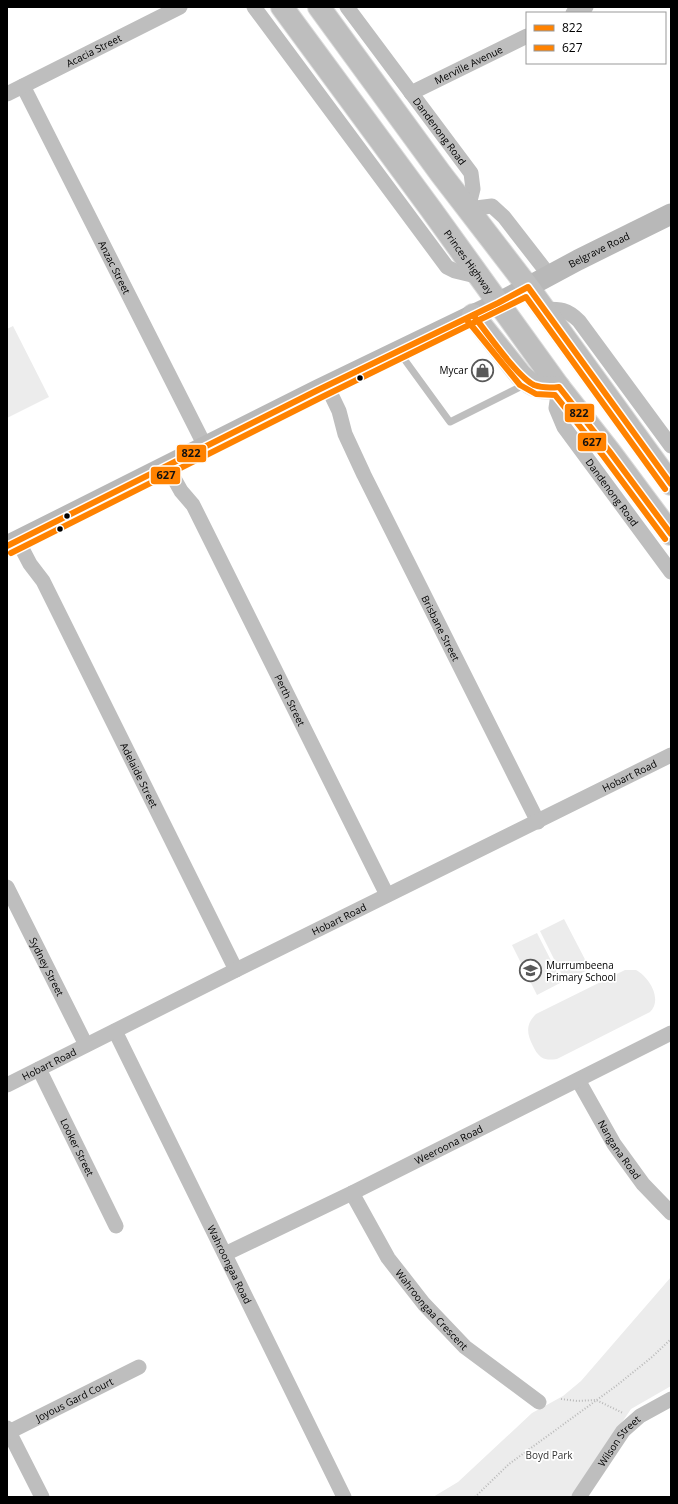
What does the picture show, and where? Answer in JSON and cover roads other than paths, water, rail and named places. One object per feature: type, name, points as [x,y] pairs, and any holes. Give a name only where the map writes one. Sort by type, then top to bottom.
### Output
[{"type":"highway","name":"Princes Highway","points":[[282,7],[480,277],[558,387],[610,452],[671,534]]},
{"type":"highway","points":[[319,7],[528,287],[671,484]]},
{"type":"highway","points":[[473,315],[528,382],[547,388],[558,387]]},
{"type":"main road","name":"Belgrave Road","points":[[17,541],[172,463],[206,448],[323,388],[498,303],[549,275],[671,214]]},
{"type":"street","name":"Acacia Street","points":[[7,94],[180,7]]},
{"type":"street","points":[[254,7],[447,267],[454,271],[480,277]]},
{"type":"street","name":"Dandenong Road","points":[[347,7],[471,173],[473,189],[468,208]]},
{"type":"street","points":[[576,12],[586,7]]},
{"type":"street","name":"Merville Avenue","points":[[411,93],[526,36]]},
{"type":"street","name":"Anzac Street","points":[[23,86],[206,448]]},
{"type":"street","points":[[358,146],[368,125]]},
{"type":"street","points":[[468,208],[492,206],[504,217],[549,275]]},
{"type":"street","points":[[544,309],[560,309],[573,315],[579,321],[671,446]]},
{"type":"street","name":"Dandenong Road","points":[[558,387],[556,408],[564,427],[671,572]]},
{"type":"street","name":"Brisbane Street","points":[[323,388],[331,416],[345,434],[538,822]]},
{"type":"street","name":"Perth Street","points":[[172,463],[181,491],[193,505],[387,895]]},
{"type":"street","name":"Adelaide Street","points":[[17,541],[30,564],[43,581],[236,970]]},
{"type":"street","name":"Hobart Road","points":[[7,1085],[671,755]]},
{"type":"street","name":"Sydney Street","points":[[7,887],[86,1045]]},
{"type":"street","name":"Wahroongaa Road","points":[[115,1031],[344,1497]]},
{"type":"street","name":"Weeroona Road","points":[[225,1254],[352,1193],[671,1032]]},
{"type":"street","name":"Looker Street","points":[[39,1069],[116,1226]]},
{"type":"street","name":"Nangana Road","points":[[578,1080],[614,1144],[644,1184],[671,1213]]},
{"type":"street","name":"Wahroongaa Crescent","points":[[352,1193],[388,1258],[424,1304],[465,1347],[539,1402]]},
{"type":"street","name":"Joyous Gard Court","points":[[8,1430],[139,1367]]},
{"type":"street","name":"Wilson Street","points":[[579,1497],[623,1431],[637,1420],[671,1399]]},
{"type":"street","points":[[8,1430],[42,1497]]},
{"type":"lane","points":[[398,351],[450,422],[528,382]]},
{"type":"place","name":"Mycar","points":[[483,370]]},
{"type":"place","name":"Murrumbeena Primary School","points":[[530,971]]},
{"type":"park label","name":"Boyd Park","points":[[549,1455]]}]
